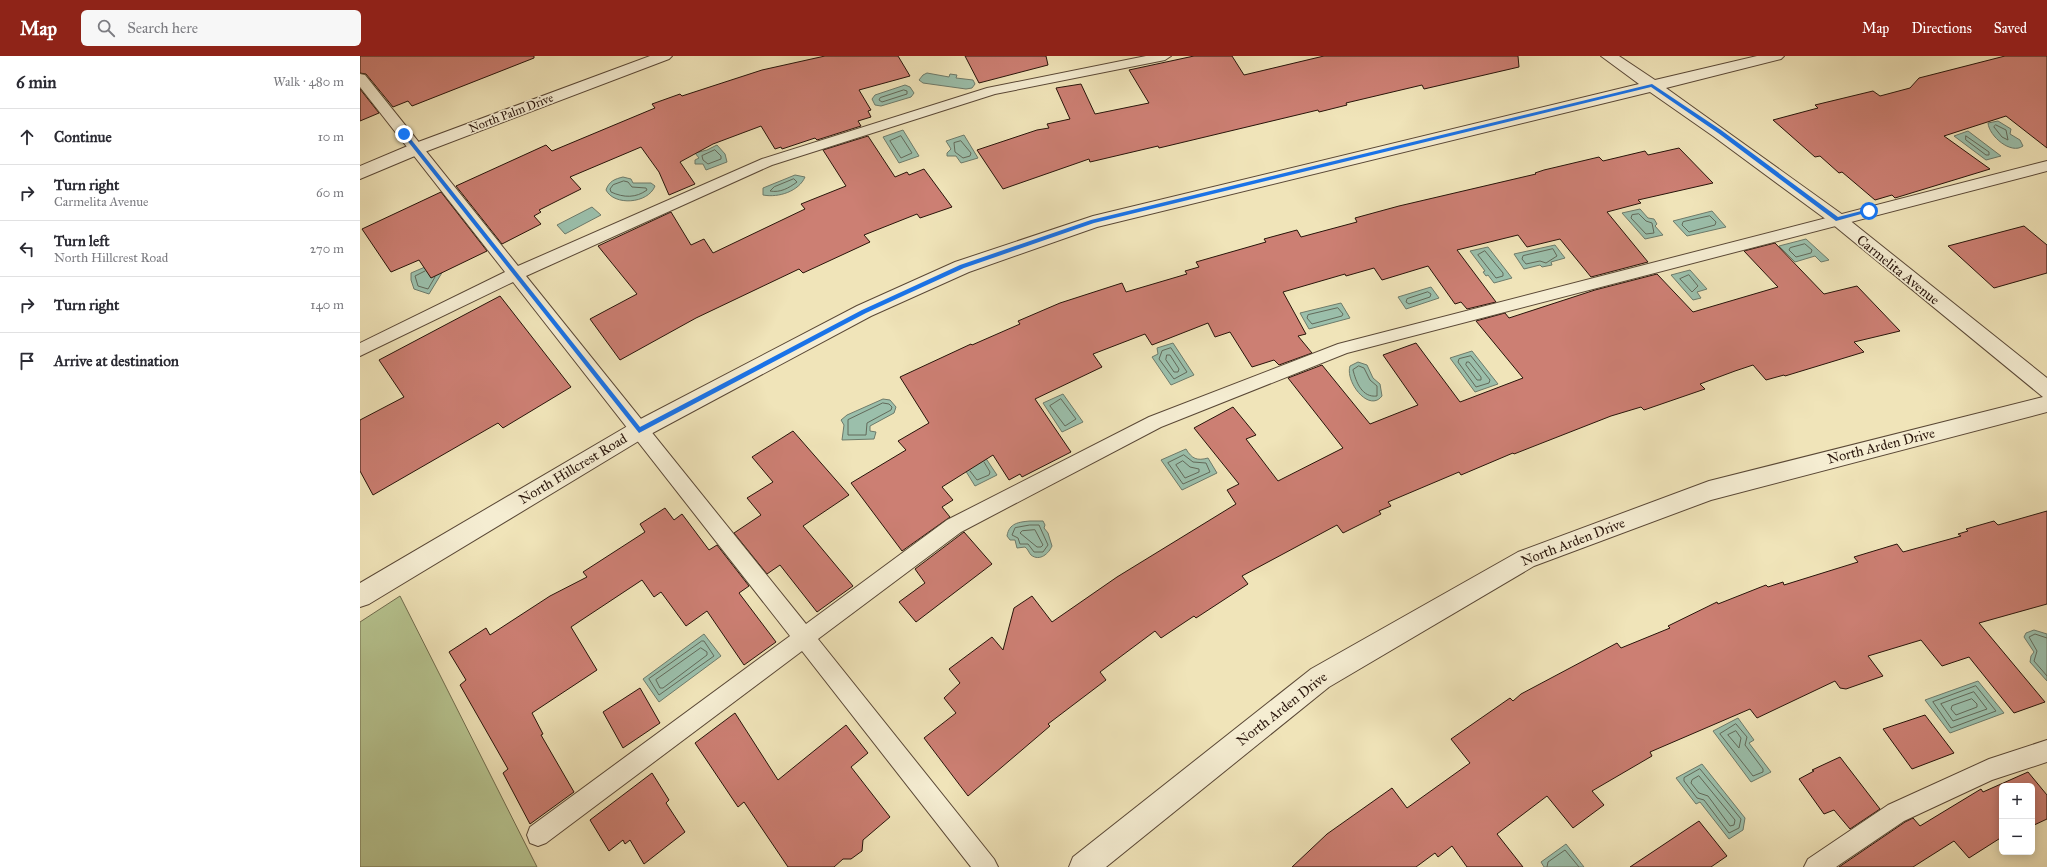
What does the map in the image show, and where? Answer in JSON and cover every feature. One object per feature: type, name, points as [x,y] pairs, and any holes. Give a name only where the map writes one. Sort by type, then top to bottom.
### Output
[{"type":"street","name":"North Palm Drive","points":[[360,173],[416,149],[664,56]]},
{"type":"street","name":"Carmelita Avenue","points":[[1609,56],[1720,132],[1838,220],[2047,390]]},
{"type":"street","name":"North Hillcrest Road","points":[[360,596],[639,430],[864,311],[962,267],[1093,222],[1776,56]]},
{"type":"street","name":"North Arden Drive","points":[[1083,867],[1320,678],[1526,558],[1708,490],[2047,404]]},
{"type":"lane","points":[[360,350],[515,274],[767,162],[992,91],[1165,56]]},
{"type":"lane","points":[[360,78],[986,867]]},
{"type":"lane","points":[[538,836],[803,637],[954,526],[1155,422],[1344,348],[2047,166]]},
{"type":"lane","points":[[1816,867],[1896,813],[1989,770],[2047,750]]},
{"type":"shaded area","points":[[400,596],[537,867],[360,867],[360,622]]},
{"type":"water","points":[[927,73],[949,77],[950,74],[957,75],[956,78],[973,80],[975,84],[972,88],[966,89],[923,83],[919,80]]},
{"type":"water","points":[[905,85],[910,87],[914,93],[911,97],[881,106],[875,105],[872,99],[875,95]]},
{"type":"water","points":[[1998,121],[2011,129],[2010,134],[2020,140],[2023,146],[2013,148],[2001,143],[1996,138],[1989,128],[1988,123]]},
{"type":"water","points":[[903,130],[919,156],[899,163],[883,137]]},
{"type":"water","points":[[1968,131],[2001,156],[1986,160],[1954,136]]},
{"type":"water","points":[[964,135],[978,158],[961,163],[956,156],[947,156],[947,153],[951,149],[946,141]]},
{"type":"water","points":[[717,145],[725,154],[727,162],[706,170],[703,164],[695,164],[695,160],[699,158],[695,153],[707,150]]},
{"type":"water","points":[[795,175],[805,177],[793,190],[782,194],[769,196],[763,195],[763,188]]},
{"type":"water","points":[[623,177],[631,179],[633,183],[651,183],[655,186],[646,196],[631,201],[623,201],[616,199],[606,190],[609,184]]},
{"type":"water","points":[[592,207],[601,215],[565,234],[557,225]]},
{"type":"water","points":[[1640,209],[1648,218],[1654,219],[1657,224],[1655,226],[1663,235],[1645,239],[1622,213]]},
{"type":"water","points":[[1712,211],[1726,227],[1687,236],[1673,221]]},
{"type":"water","points":[[1806,239],[1829,260],[1821,262],[1815,256],[1795,262],[1779,246]]},
{"type":"water","points":[[1555,245],[1565,258],[1551,262],[1552,265],[1542,267],[1540,265],[1524,269],[1514,254]]},
{"type":"water","points":[[1488,247],[1512,278],[1494,283],[1488,275],[1486,276],[1483,272],[1485,271],[1470,251]]},
{"type":"water","points":[[425,267],[443,271],[429,294],[414,289],[411,280],[411,273]]},
{"type":"water","points":[[1690,270],[1707,289],[1697,292],[1701,298],[1693,300],[1671,275]]},
{"type":"water","points":[[1431,287],[1439,298],[1406,309],[1398,297]]},
{"type":"water","points":[[1341,303],[1350,318],[1309,329],[1300,313]]},
{"type":"water","points":[[1173,343],[1194,375],[1171,385],[1152,357],[1158,354],[1157,348]]},
{"type":"water","points":[[1472,351],[1498,384],[1475,392],[1450,358]]},
{"type":"water","points":[[1358,362],[1367,365],[1373,378],[1380,384],[1382,396],[1377,400],[1371,401],[1365,398],[1354,387],[1349,373],[1350,366]]},
{"type":"water","points":[[1063,394],[1083,422],[1062,432],[1043,403]]},
{"type":"water","points":[[883,399],[890,400],[896,407],[894,413],[870,426],[870,431],[876,432],[874,439],[842,440],[844,425],[841,420],[847,415]]},
{"type":"water","points":[[975,442],[997,475],[975,486],[954,452]]},
{"type":"water","points":[[1186,449],[1190,455],[1195,458],[1208,458],[1217,473],[1182,490],[1161,460]]},
{"type":"water","points":[[1030,521],[1043,521],[1045,525],[1044,528],[1048,533],[1052,546],[1044,556],[1038,558],[1031,555],[1025,547],[1017,548],[1015,540],[1010,540],[1007,536],[1010,528],[1015,524]]},
{"type":"water","points":[[2034,630],[2047,634],[2047,681],[2030,662],[2031,656],[2034,652],[2024,637],[2026,633]]},
{"type":"water","points":[[704,634],[721,656],[659,702],[643,679]]},
{"type":"water","points":[[1978,681],[2004,713],[1950,733],[1925,700]]},
{"type":"water","points":[[1738,718],[1754,740],[1749,743],[1771,772],[1751,782],[1713,731]]},
{"type":"water","points":[[1702,764],[1745,818],[1743,830],[1729,839],[1700,802],[1696,804],[1676,778]]},
{"type":"water","points":[[1566,844],[1584,867],[1544,867],[1541,862]]},
{"type":"building","points":[[360,56],[534,56],[534,58],[412,106],[408,101],[393,107],[366,74],[360,73]]},
{"type":"building","points":[[825,56],[898,56],[910,76],[859,90],[871,110],[868,111],[871,117],[858,121],[861,126],[817,140],[815,138],[782,149],[781,147],[775,149],[761,126],[713,144],[680,162],[695,184],[669,195],[659,172],[641,147],[570,177],[581,189],[539,210],[541,212],[534,216],[541,224],[502,244],[456,186],[546,145],[552,151],[655,108],[652,104],[680,94],[682,96],[762,70]]},
{"type":"building","points":[[965,56],[1046,56],[1048,65],[979,83]]},
{"type":"building","points":[[1194,56],[1232,56],[1244,75],[1324,56],[1518,56],[1519,67],[1424,89],[1422,85],[1346,103],[1347,105],[1319,112],[1318,110],[1159,148],[1158,146],[1090,162],[1089,159],[1003,189],[977,150],[1037,130],[1049,128],[1047,124],[1070,119],[1056,88],[1081,84],[1095,114],[1149,103],[1129,70]]},
{"type":"building","points":[[2005,56],[2047,56],[2047,148],[2006,116],[1944,136],[1990,169],[1895,198],[1892,195],[1875,200],[1842,172],[1839,173],[1820,156],[1815,157],[1773,120],[1818,108],[1815,105],[1873,91],[1880,96],[1910,88],[1919,78]]},
{"type":"building","points":[[360,89],[379,113],[360,121]]},
{"type":"building","points":[[868,136],[895,177],[907,172],[909,175],[924,169],[952,207],[920,218],[917,214],[864,235],[870,242],[803,273],[799,269],[696,318],[620,360],[590,319],[637,294],[598,246],[671,212],[691,245],[704,239],[713,253],[805,209],[801,204],[846,186],[823,150]]},
{"type":"building","points":[[1679,148],[1713,183],[1638,200],[1641,203],[1607,212],[1648,262],[1591,277],[1560,239],[1527,247],[1518,235],[1457,250],[1496,302],[1467,309],[1461,302],[1455,304],[1428,266],[1382,280],[1374,268],[1346,276],[1345,274],[1283,292],[1306,334],[1298,336],[1312,353],[1279,365],[1274,360],[1252,367],[1230,332],[1215,337],[1208,323],[1152,345],[1145,334],[1093,354],[1102,367],[1035,399],[1071,452],[1022,477],[1020,474],[1009,480],[993,455],[942,487],[953,500],[942,507],[950,517],[902,551],[851,483],[906,450],[898,441],[929,423],[900,377],[971,344],[972,345],[1020,324],[1018,321],[1060,303],[1122,283],[1126,292],[1187,274],[1185,271],[1199,267],[1196,262],[1266,242],[1264,239],[1297,230],[1301,237],[1357,222],[1355,218],[1399,206],[1536,174],[1535,173],[1544,170],[1599,157],[1603,161],[1645,151],[1648,155]]},
{"type":"building","points":[[441,192],[487,251],[431,278],[419,260],[391,272],[362,229]]},
{"type":"building","points":[[2024,226],[2047,245],[2047,273],[1994,288],[1948,246]]},
{"type":"building","points":[[1775,243],[1824,294],[1857,286],[1900,331],[1854,342],[1864,352],[1785,376],[1766,380],[1753,365],[1735,371],[1700,384],[1705,389],[1644,410],[1641,407],[1611,416],[1514,454],[1513,453],[1461,475],[1459,472],[1388,502],[1391,506],[1379,511],[1381,514],[1343,533],[1337,525],[1242,576],[1248,584],[1196,618],[1194,616],[1161,638],[1155,631],[1100,672],[1106,680],[1048,724],[1050,726],[968,796],[924,738],[956,713],[944,698],[960,683],[949,669],[992,637],[1003,650],[1014,608],[1032,596],[1052,622],[1117,577],[1236,504],[1227,490],[1239,484],[1194,428],[1233,407],[1256,435],[1246,439],[1278,481],[1343,448],[1288,378],[1322,365],[1370,424],[1418,405],[1383,355],[1416,343],[1460,402],[1523,378],[1476,321],[1505,313],[1509,318],[1595,290],[1657,274],[1693,312],[1778,287],[1744,251]]},
{"type":"building","points":[[500,296],[571,387],[503,428],[498,423],[373,495],[360,471],[360,420],[404,397],[379,360]]},
{"type":"building","points":[[793,431],[849,495],[803,526],[853,586],[817,612],[780,565],[767,574],[734,533],[761,515],[747,498],[773,482],[752,457]]},
{"type":"building","points":[[665,508],[674,520],[682,514],[709,550],[717,545],[749,586],[739,593],[776,642],[744,665],[707,611],[686,626],[661,592],[654,597],[642,580],[571,627],[597,670],[532,713],[543,734],[541,735],[574,792],[530,824],[503,773],[508,769],[460,685],[466,680],[449,652],[486,628],[490,635],[550,596],[587,577],[583,572],[645,532],[640,524]]},
{"type":"building","points":[[2047,511],[2047,604],[1979,623],[2045,702],[2014,713],[1969,657],[1942,666],[1921,640],[1868,656],[1883,676],[1846,689],[1840,688],[1835,681],[1757,718],[1750,709],[1650,752],[1652,756],[1592,791],[1604,805],[1573,828],[1547,796],[1497,834],[1523,867],[1467,867],[1452,846],[1438,857],[1435,853],[1416,867],[1292,867],[1327,834],[1392,788],[1407,808],[1470,763],[1451,739],[1510,698],[1513,701],[1521,694],[1617,643],[1621,648],[1670,628],[1668,626],[1717,602],[1718,604],[1766,585],[1768,587],[1783,582],[1784,585],[1858,562],[1854,557],[1897,544],[1903,552],[1961,536],[1958,534],[1968,531],[1966,529],[1994,521],[1998,525]]},
{"type":"building","points":[[964,532],[992,564],[916,622],[899,602],[925,583],[915,569]]},
{"type":"building","points":[[640,688],[660,723],[623,748],[603,712]]},
{"type":"building","points":[[735,713],[778,780],[846,725],[868,753],[851,767],[890,817],[863,840],[862,851],[851,859],[843,859],[834,867],[788,867],[744,802],[738,807],[695,743]]},
{"type":"building","points":[[1925,715],[1954,753],[1912,769],[1883,729]]},
{"type":"building","points":[[1840,757],[1880,809],[1850,829],[1834,810],[1824,814],[1799,779],[1814,771],[1812,770]]},
{"type":"building","points":[[2028,772],[2047,795],[2047,819],[2035,825],[2035,783],[2003,783]]},
{"type":"building","points":[[652,773],[669,800],[666,803],[685,832],[644,864],[630,840],[625,844],[623,840],[609,851],[590,820]]},
{"type":"building","points":[[1999,785],[1999,839],[1969,858],[1954,841],[1913,867],[1839,867],[1905,822],[1913,818],[1920,826],[1981,789],[1983,792]]},
{"type":"building","points":[[1699,821],[1727,856],[1711,867],[1630,867]]},
{"type":"route","points":[[404,134],[639,430],[864,311],[962,267],[1093,222],[1652,85],[1720,132],[1838,220],[1869,211]]}]
